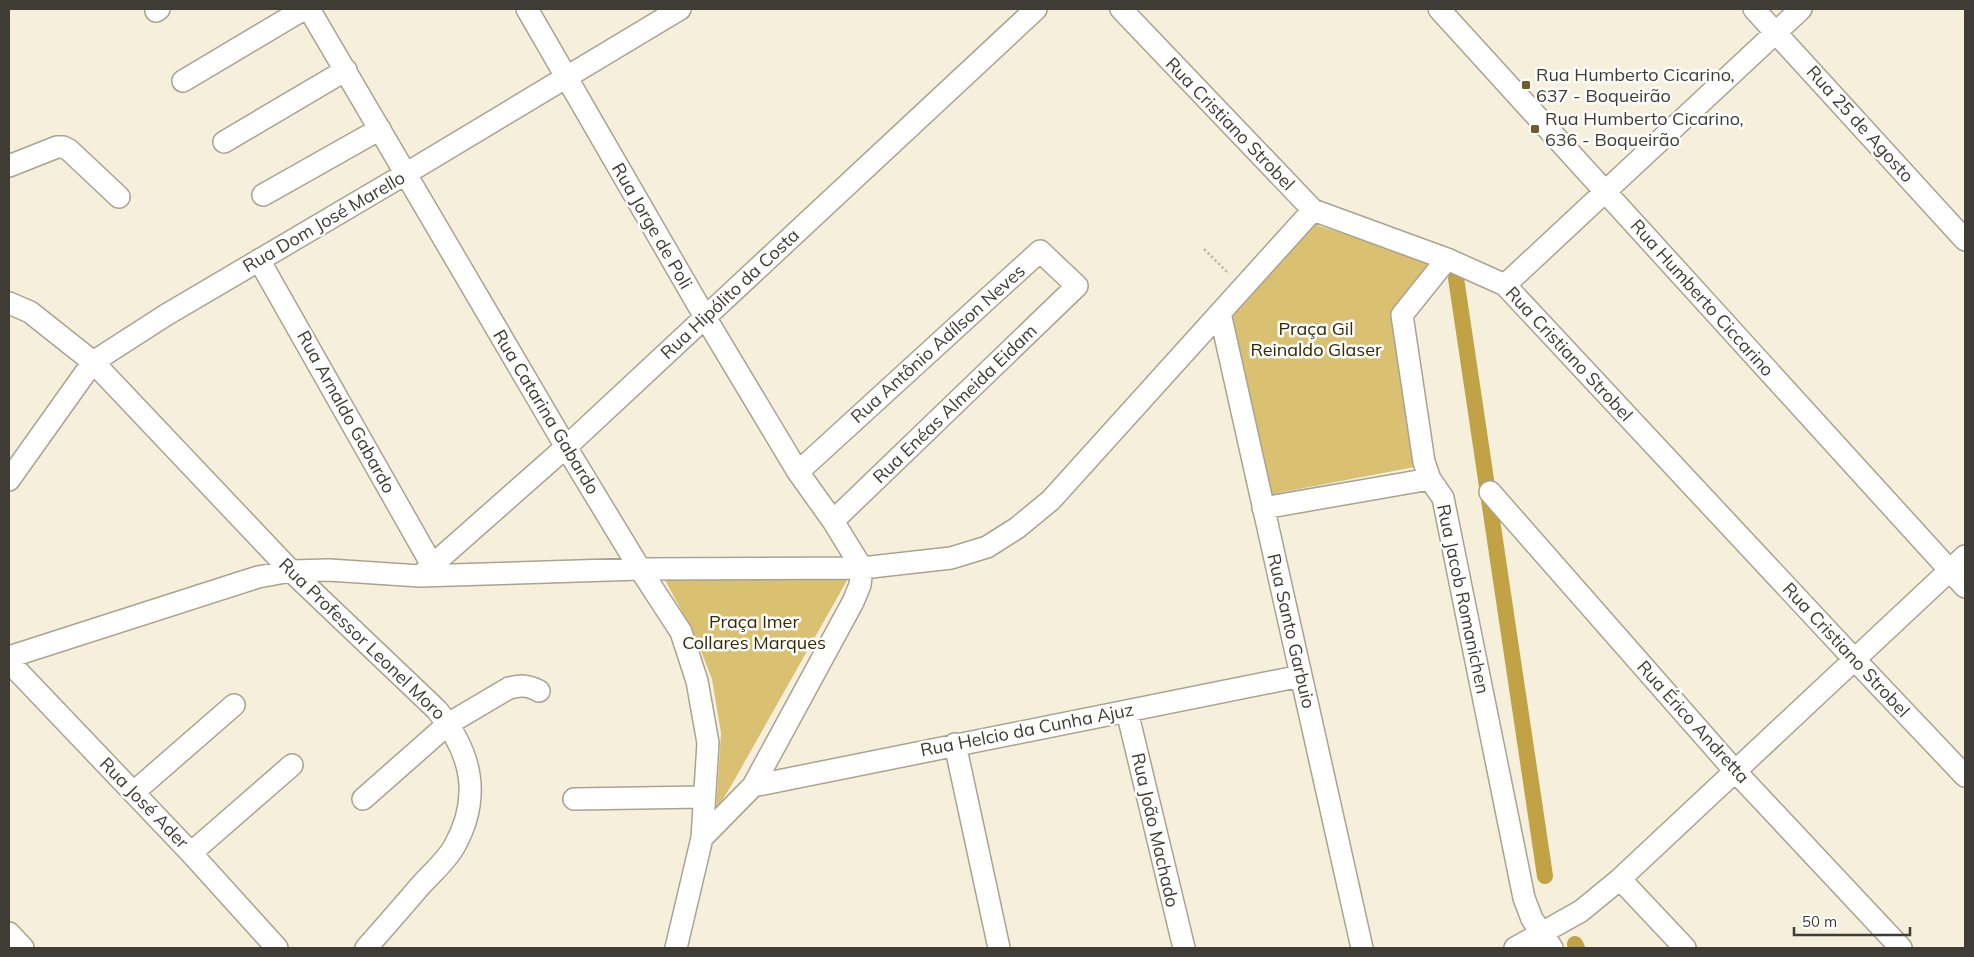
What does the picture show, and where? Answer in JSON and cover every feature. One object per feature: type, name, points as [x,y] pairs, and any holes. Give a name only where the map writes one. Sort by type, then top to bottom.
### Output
[{"type":"street","points":[[183,81],[304,9]]},
{"type":"street","name":"Rua Catarina Gabardo","points":[[309,9],[407,173],[566,447],[640,569],[681,632],[697,681],[708,743],[702,838],[676,948]]},
{"type":"street","name":"Rua Jorge de Poli","points":[[527,9],[705,317],[798,472],[833,521],[862,568]]},
{"type":"street","name":"Rua Dom José Marello","points":[[9,480],[93,362],[680,9]]},
{"type":"street","name":"Rua Hipólito da Costa","points":[[426,571],[566,447],[1036,9]]},
{"type":"street","name":"Rua Cristiano Strobel","points":[[1121,9],[1313,210],[1448,259],[1505,285],[1854,660],[1965,776]]},
{"type":"street","name":"Rua Humberto Ciccarino","points":[[1439,9],[1605,191],[1958,563],[1965,587]]},
{"type":"street","name":"Rua 25 de Agosto","points":[[1754,9],[1965,240]]},
{"type":"street","points":[[1505,285],[1801,9]]},
{"type":"street","points":[[224,142],[346,70]]},
{"type":"street","points":[[263,195],[380,129]]},
{"type":"street","points":[[9,166],[57,147],[63,147],[119,197]]},
{"type":"street","points":[[9,657],[258,577],[291,572],[329,570],[862,568],[951,558],[987,547],[1017,528],[1051,500],[1313,210]]},
{"type":"street","name":"Rua Antônio Adílson Neves","points":[[798,472],[1040,250],[1077,286]]},
{"type":"street","name":"Rua Jacob Romanichen","points":[[1448,259],[1402,315],[1424,462],[1430,479],[1443,498],[1524,898],[1532,919],[1548,941]]},
{"type":"street","name":"Rua Arnaldo Gabardo","points":[[260,260],[426,571]]},
{"type":"street","name":"Rua Enéas Almeida Eidam","points":[[833,521],[1077,286]]},
{"type":"street","name":"Rua Professor Leonel Moro","points":[[9,303],[30,312],[93,362],[291,572],[437,710],[448,724],[463,754],[471,786],[469,813],[453,848],[366,948]]},
{"type":"street","name":"Rua Santo Garbuio","points":[[1220,313],[1362,948]]},
{"type":"street","points":[[1263,508],[1430,479]]},
{"type":"street","name":"Rua Érico Andretta","points":[[1490,492],[1736,771],[1900,948]]},
{"type":"street","points":[[1515,948],[1548,941],[1620,879],[1958,563]]},
{"type":"street","points":[[702,838],[753,786],[853,602],[860,585],[862,568]]},
{"type":"street","name":"Rua José Ader","points":[[9,662],[191,853],[276,948]]},
{"type":"street","name":"Rua Helcio da Cunha Ajuz","points":[[753,786],[1302,676]]},
{"type":"street","points":[[363,799],[448,724],[509,688],[519,685],[529,686],[539,691]]},
{"type":"street","points":[[134,792],[234,705]]},
{"type":"street","name":"Rua João Machado","points":[[1127,711],[1184,948]]},
{"type":"street","points":[[955,744],[999,948]]},
{"type":"street","points":[[191,853],[292,765]]},
{"type":"street","points":[[574,799],[704,797]]},
{"type":"street","points":[[1620,879],[1685,948]]},
{"type":"street","points":[[9,933],[23,948]]},
{"type":"path","points":[[1204,249],[1243,288]]},
{"type":"green space","name":"Praça Gil Reinaldo Glaser","points":[[1310,223],[1433,262],[1392,312],[1420,466],[1268,495],[1229,316]]},
{"type":"green space","name":"Praça Imer Collares Marques","points":[[850,575],[716,810],[721,733],[712,679],[695,636],[664,578]]},
{"type":"waterway","points":[[1456,278],[1545,876]]},
{"type":"waterway","points":[[1575,944],[1577,948]]},
{"type":"place","name":"Rua Humberto Cicarino, 637 - Boqueirão","points":[[1526,85]]},
{"type":"place","name":"Rua Humberto Cicarino, 636 - Boqueirão","points":[[1535,129]]}]
